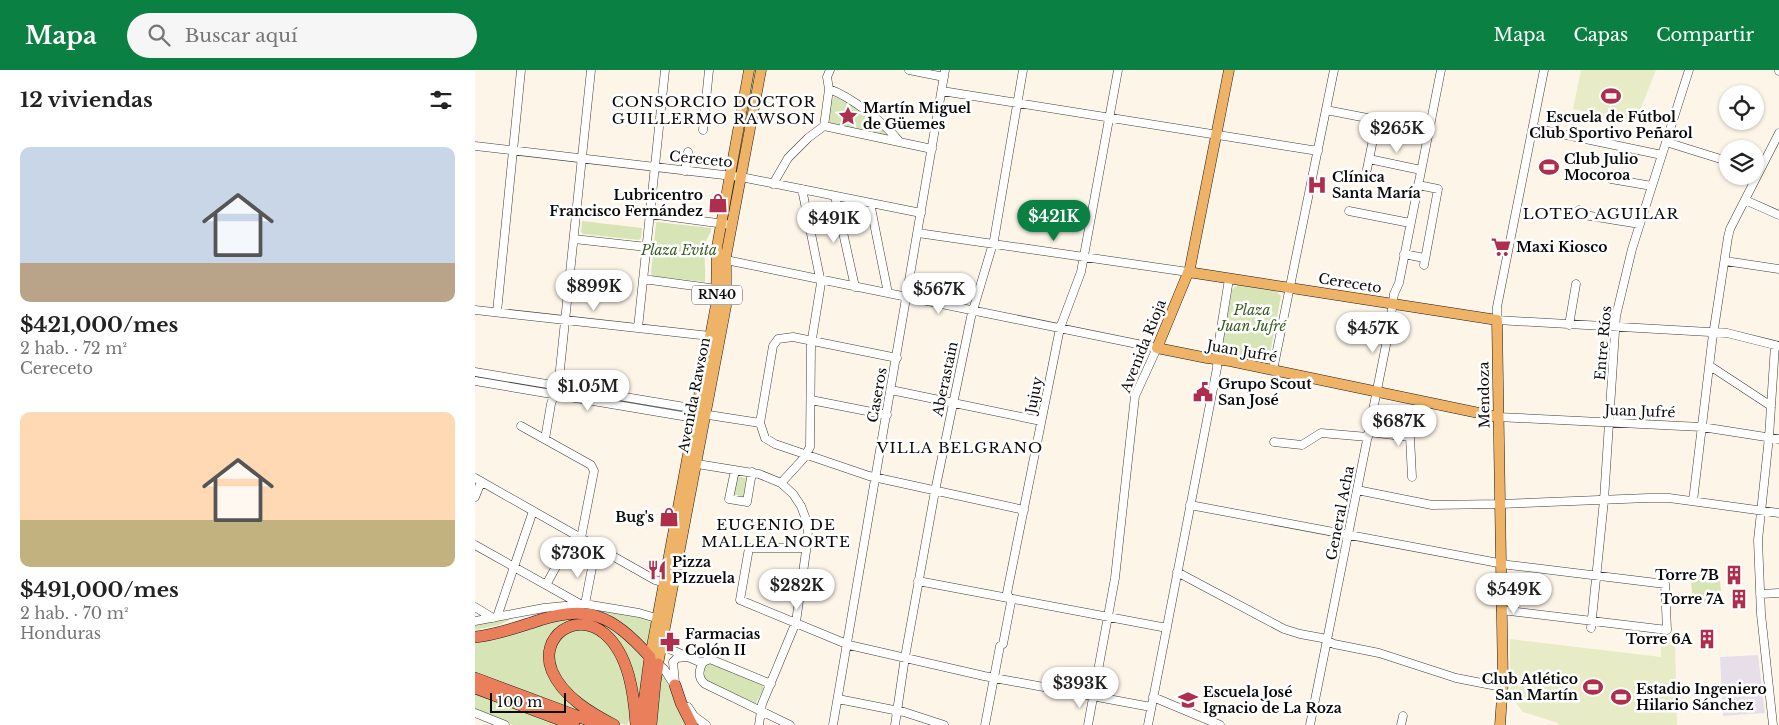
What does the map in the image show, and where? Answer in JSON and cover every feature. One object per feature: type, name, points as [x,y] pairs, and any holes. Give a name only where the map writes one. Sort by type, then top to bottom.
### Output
[{"type":"highway","points":[[475,636],[555,608],[578,604]]},
{"type":"highway","points":[[475,636],[498,634],[559,614],[584,613],[603,618],[619,627],[654,661]]},
{"type":"highway","points":[[614,725],[574,699],[562,686],[552,670],[549,660],[551,646],[559,633],[569,626],[590,625],[602,632],[612,642],[623,659],[643,722]]},
{"type":"highway","name":"Avenida Rawson","points":[[643,722],[655,683],[654,661]]},
{"type":"highway","points":[[475,678],[601,725]]},
{"type":"highway","points":[[675,684],[683,710],[692,725]]},
{"type":"highway","points":[[475,688],[574,725]]},
{"type":"main road","name":"Avenida Rawson","points":[[735,177],[749,70]]},
{"type":"main road","name":"Avenida Rawson","points":[[657,644],[665,633],[669,584],[691,463],[701,413],[722,330],[726,306],[726,224],[735,177],[761,70]]},
{"type":"main road","name":"Avenida Rioja","points":[[1157,348],[1188,272],[1229,70]]},
{"type":"main road","name":"Avenida Rawson","points":[[701,413],[710,336],[716,304],[718,241],[726,224]]},
{"type":"main road","name":"Cereceto","points":[[1188,272],[1497,320]]},
{"type":"main road","name":"Mendoza","points":[[1497,320],[1502,687],[1500,725]]},
{"type":"main road","name":"Juan Jufré","points":[[1157,348],[1498,417]]},
{"type":"main road","name":"Avenida Rawson","points":[[654,661],[660,604],[669,584]]},
{"type":"street","points":[[497,312],[521,70]]},
{"type":"street","points":[[545,439],[557,386],[591,70]]},
{"type":"street","points":[[638,328],[665,70]]},
{"type":"street","points":[[703,130],[709,70]]},
{"type":"street","points":[[773,184],[788,158],[808,138],[824,126],[829,89],[827,76],[830,70]]},
{"type":"street","points":[[909,70],[945,74]]},
{"type":"street","name":"Aberastain","points":[[895,725],[905,657],[935,491],[973,310],[993,244],[1023,70]]},
{"type":"street","name":"Jujuy","points":[[985,725],[1000,646],[1003,644],[1011,602],[1007,593],[1041,421],[1060,328],[1081,272],[1118,70]]},
{"type":"street","points":[[1273,370],[1334,70]]},
{"type":"street","name":"General Acha","points":[[1310,725],[1377,392],[1394,294],[1399,283],[1441,70]]},
{"type":"street","name":"Mendoza","points":[[1497,320],[1497,306],[1544,70]]},
{"type":"street","name":"Entre Ríos","points":[[1591,624],[1604,500],[1616,316],[1623,283],[1640,224],[1689,70]]},
{"type":"street","name":"Caseros","points":[[833,725],[945,74]]},
{"type":"street","points":[[829,89],[841,94],[889,129],[899,142]]},
{"type":"street","points":[[942,91],[1318,151]]},
{"type":"street","points":[[1326,110],[1429,130]]},
{"type":"street","points":[[1367,169],[1377,120]]},
{"type":"street","points":[[824,126],[932,149]]},
{"type":"street","points":[[1533,128],[1662,155]]},
{"type":"street","points":[[1764,158],[1779,133]]},
{"type":"street","points":[[1666,142],[1719,159]]},
{"type":"street","name":"Cereceto","points":[[475,146],[735,177],[921,213]]},
{"type":"street","points":[[685,171],[688,152]]},
{"type":"street","points":[[1369,159],[1421,170]]},
{"type":"street","points":[[1611,179],[1652,186]]},
{"type":"street","points":[[1404,254],[1424,261],[1438,190],[1418,185]]},
{"type":"street","points":[[1693,502],[1709,366],[1730,229],[1751,185]]},
{"type":"street","points":[[781,483],[810,447],[812,340],[820,280],[801,189]]},
{"type":"street","points":[[835,196],[855,287]]},
{"type":"street","points":[[1745,200],[1779,215]]},
{"type":"street","points":[[870,203],[889,293]]},
{"type":"street","points":[[1579,210],[1578,214],[1640,224]]},
{"type":"street","points":[[1349,211],[1410,223]]},
{"type":"street","points":[[650,214],[726,224]]},
{"type":"street","name":"Cereceto","points":[[918,233],[1188,272]]},
{"type":"street","points":[[574,238],[647,247]]},
{"type":"street","points":[[718,241],[720,253],[726,260]]},
{"type":"street","name":"Juan Jufré","points":[[726,260],[1157,348]]},
{"type":"street","points":[[1725,262],[1779,269]]},
{"type":"street","points":[[643,279],[717,290]]},
{"type":"street","points":[[1148,725],[1217,359],[1229,279]]},
{"type":"street","points":[[1569,325],[1576,284]]},
{"type":"street","points":[[475,310],[710,336],[722,330]]},
{"type":"street","name":"Cereceto","points":[[1497,320],[1727,333],[1777,346]]},
{"type":"street","points":[[897,358],[812,340],[791,337],[777,340],[773,346],[760,423],[764,436],[769,441],[875,477],[1024,510]]},
{"type":"street","points":[[1773,725],[1760,594],[1758,540],[1777,346]]},
{"type":"street","name":"Avenida Rioja","points":[[1088,725],[1115,578],[1135,396],[1157,348]]},
{"type":"street","points":[[1709,366],[1771,406]]},
{"type":"street","points":[[475,372],[691,408],[701,413],[760,423]]},
{"type":"street","points":[[475,382],[688,417],[701,413]]},
{"type":"street","points":[[891,390],[1041,421]]},
{"type":"street","points":[[811,400],[887,415]]},
{"type":"street","name":"Juan Jufré","points":[[1498,417],[1702,427],[1779,439]]},
{"type":"street","points":[[521,426],[591,465],[594,471],[581,538]]},
{"type":"street","points":[[1274,442],[1302,445],[1321,433],[1410,437],[1412,477]]},
{"type":"street","points":[[691,463],[752,472],[766,476],[781,483],[795,496],[804,512],[807,529],[806,548],[796,623],[762,704],[759,725]]},
{"type":"street","points":[[735,470],[729,499],[747,502],[752,472]]},
{"type":"street","points":[[475,497],[478,480],[655,580],[669,584]]},
{"type":"street","points":[[1357,490],[1431,505],[1649,498],[1779,513]]},
{"type":"street","points":[[1190,505],[1501,564],[1665,584],[1667,630],[1591,624],[1501,610]]},
{"type":"street","points":[[495,617],[533,511]]},
{"type":"street","points":[[475,545],[578,604],[639,613],[657,620],[665,633]]},
{"type":"street","points":[[578,604],[596,547]]},
{"type":"street","points":[[806,548],[749,548],[740,600],[847,643],[994,678],[1151,707]]},
{"type":"street","points":[[546,585],[558,563]]},
{"type":"street","points":[[1177,572],[1284,629],[1327,640],[1334,644],[1379,653],[1456,678],[1502,687]]},
{"type":"street","points":[[918,581],[1167,628]]},
{"type":"street","points":[[475,621],[555,608],[560,600],[559,592]]},
{"type":"street","points":[[1760,594],[1779,594]]},
{"type":"street","points":[[639,613],[651,611],[660,604]]},
{"type":"street","points":[[475,614],[475,608],[495,617]]},
{"type":"street","points":[[657,644],[702,663]]},
{"type":"street","points":[[675,684],[673,662],[677,658],[687,657]]},
{"type":"street","points":[[771,684],[710,659],[702,663],[699,674],[705,684],[790,725]]},
{"type":"street","points":[[654,661],[675,684],[690,711],[706,725]]},
{"type":"street","points":[[1153,697],[1220,725]]},
{"type":"street","points":[[837,699],[897,710],[944,725]]},
{"type":"street","points":[[475,713],[505,725]]},
{"type":"street","points":[[1401,725],[1403,716]]},
{"type":"shaded area","points":[[1758,655],[1765,713],[1723,716],[1720,657]]},
{"type":"green space","points":[[752,70],[758,70],[739,169],[735,169]]},
{"type":"green space","name":"Escuela de Fútbol Club Sportivo Peñarol","points":[[1581,70],[1656,70],[1635,123],[1573,109]]},
{"type":"green space","points":[[836,95],[839,95],[888,131],[888,135],[830,124],[828,117],[829,109],[831,101]]},
{"type":"green space","points":[[582,221],[642,228],[641,238],[639,240],[583,234],[581,232]]},
{"type":"green space","name":"Plaza Evita","points":[[657,222],[711,228],[705,247],[705,282],[653,276],[651,273]]},
{"type":"green space","name":"Plaza Juan Jufré","points":[[1238,285],[1276,291],[1281,296],[1269,359],[1266,362],[1227,354],[1222,349],[1232,289]]},
{"type":"green space","points":[[475,374],[552,387],[552,389],[551,392],[475,379]]},
{"type":"green space","points":[[562,389],[684,409],[684,411],[683,413],[561,392]]},
{"type":"green space","points":[[737,476],[748,479],[745,496],[743,497],[733,494]]},
{"type":"green space","points":[[1719,570],[1721,592],[1713,593],[1714,601],[1693,603],[1690,572]]},
{"type":"green space","points":[[584,607],[652,619],[649,648],[600,614],[506,628]]},
{"type":"green space","points":[[513,618],[499,625],[475,630],[475,625]]},
{"type":"green space","points":[[549,619],[600,619],[645,656],[638,700],[614,639],[566,624],[547,661],[591,715],[475,673],[475,641]]},
{"type":"green space","points":[[571,629],[591,629],[607,640],[623,669],[632,714],[627,725],[618,723],[596,711],[566,684],[559,674],[554,663],[554,646]]},
{"type":"green space","name":"Club Atlético San Martín","points":[[1660,634],[1673,636],[1673,639],[1675,639],[1677,725],[1558,725],[1558,723],[1523,712],[1510,696],[1510,639],[1661,657]]},
{"type":"green space","points":[[710,662],[762,684],[764,688],[756,703],[753,704],[705,680],[703,675],[704,666]]},
{"type":"green space","points":[[662,676],[666,677],[669,682],[690,725],[656,725]]},
{"type":"green space","points":[[475,693],[561,725],[513,725],[475,710]]},
{"type":"place","name":"Escuela de Fútbol Club Sportivo Peñarol","points":[[1611,96]]},
{"type":"place","name":"Martín Miguel de Güemes","points":[[848,116]]},
{"type":"place","name":"Club Julio Mocoroa","points":[[1549,167]]},
{"type":"place","name":"Clínica Santa María","points":[[1317,185]]},
{"type":"place","name":"Lubricentro Francisco Fernández","points":[[718,203]]},
{"type":"place","name":"Maxi Kiosco","points":[[1501,247]]},
{"type":"place","name":"Grupo Scout San José","points":[[1203,392]]},
{"type":"place","name":"Bug's","points":[[669,517]]},
{"type":"place","name":"Pizza PIzzuela","points":[[657,570]]},
{"type":"place","name":"Torre 7B","points":[[1734,575]]},
{"type":"place","name":"Torre 7A","points":[[1739,599]]},
{"type":"place","name":"Torre 6A","points":[[1707,639]]},
{"type":"place","name":"Farmacias Colón II","points":[[670,642]]},
{"type":"place","name":"Club Atlético San Martín","points":[[1593,687]]},
{"type":"place","name":"Estadio Ingeniero Hilario Sánchez","points":[[1621,697]]},
{"type":"place","name":"Escuela José Ignacio de La Roza","points":[[1188,700]]},
{"type":"district","name":"CONSORCIO DOCTOR GUILLERMO RAWSON","points":[[714,110]]},
{"type":"district","name":"LOTEO AGUILAR","points":[[1601,214]]},
{"type":"district","name":"VILLA BELGRANO","points":[[960,448]]},
{"type":"district","name":"EUGENIO DE MALLEA NORTE","points":[[776,534]]}]
